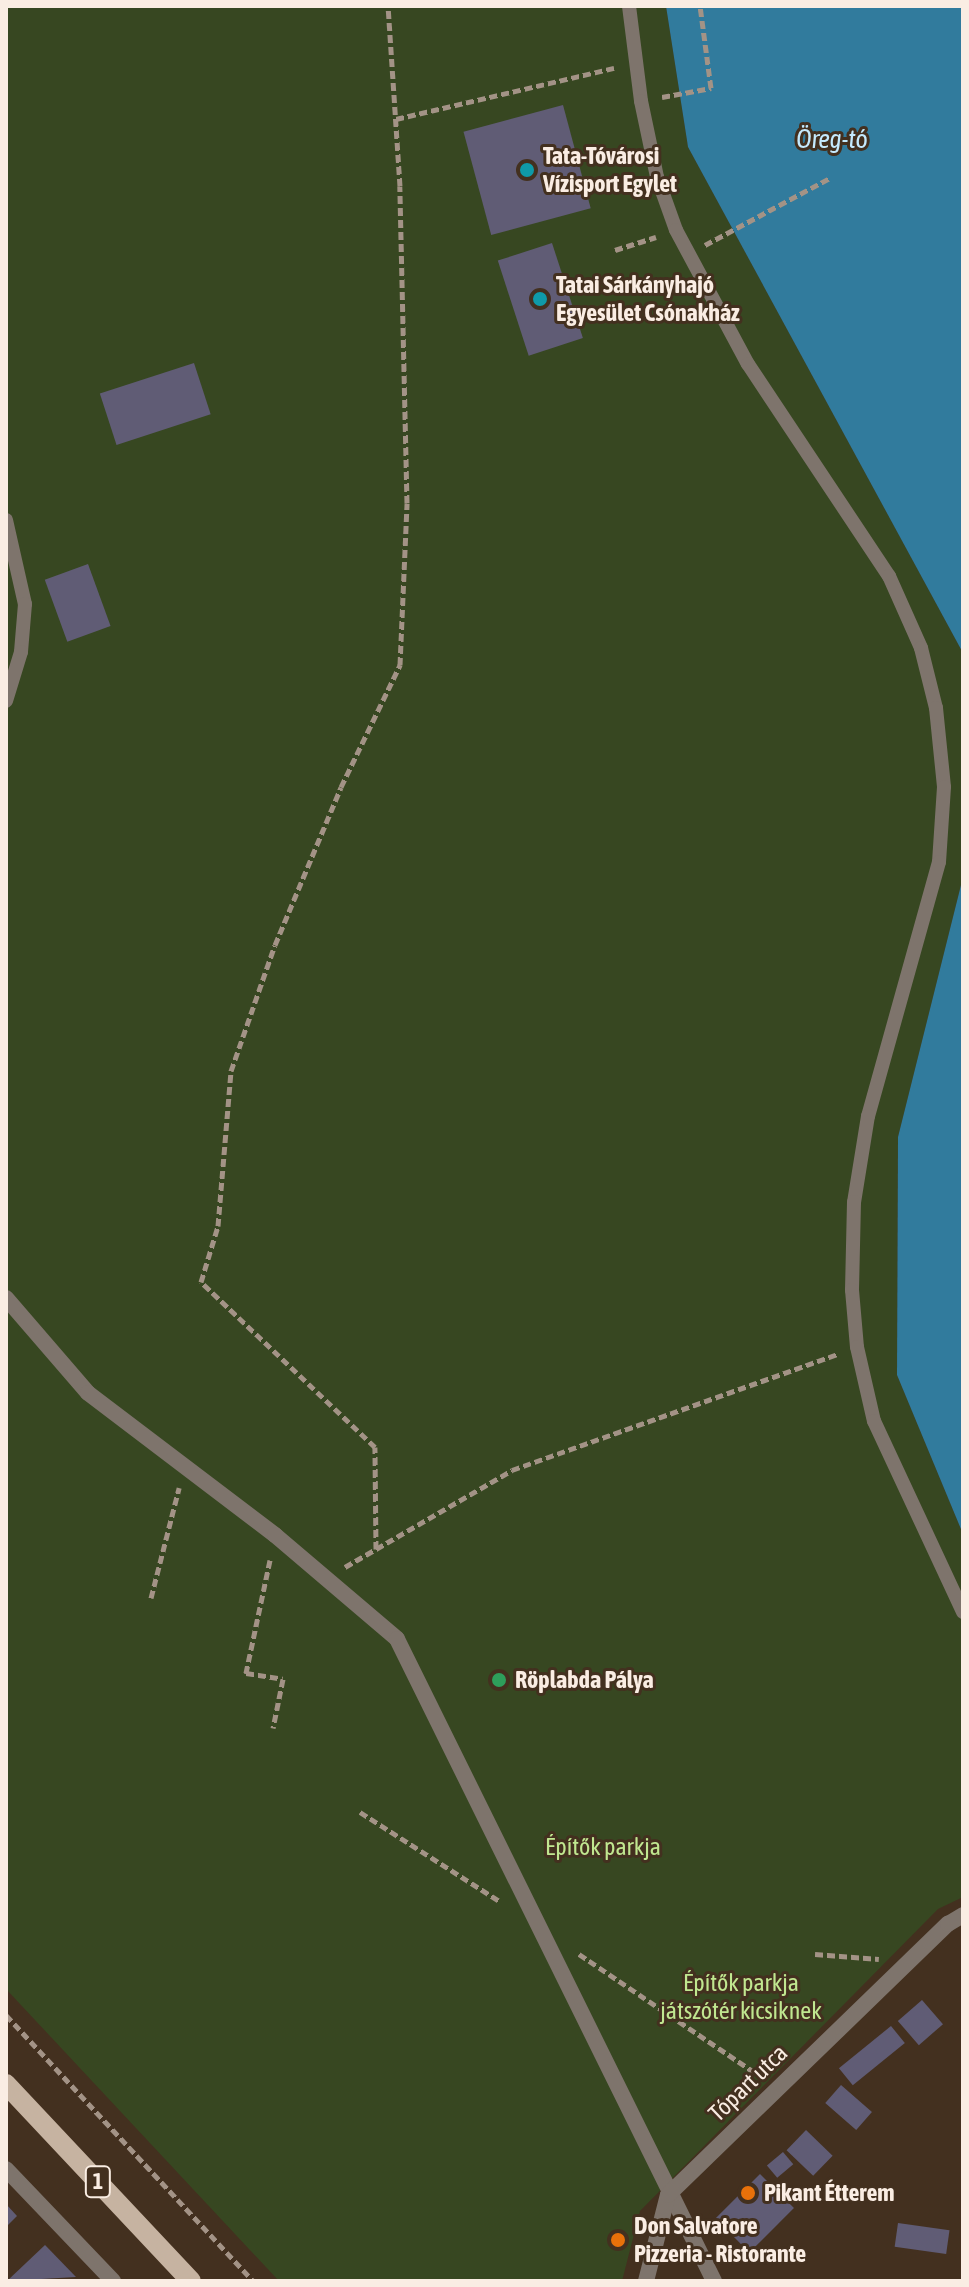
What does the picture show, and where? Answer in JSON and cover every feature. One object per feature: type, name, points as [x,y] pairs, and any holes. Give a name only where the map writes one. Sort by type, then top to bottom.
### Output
[{"type":"main road","name":"1","points":[[6,2084],[191,2281]]},
{"type":"street","points":[[6,1298],[88,1393],[275,1535],[397,1639],[635,2118],[668,2195],[714,2281]]},
{"type":"street","name":"Tópart utca","points":[[668,2195],[908,1961],[963,1915]]},
{"type":"street","points":[[6,2169],[113,2281]]},
{"type":"street","points":[[646,2281],[668,2195]]},
{"type":"lane","points":[[629,6],[641,101],[676,230],[686,255],[748,364],[889,576],[921,648],[936,708],[942,841],[927,916],[878,1079],[858,1167],[851,1248],[857,1347],[884,1446],[963,1612]]},
{"type":"lane","points":[[6,520],[25,604],[21,652],[6,701]]},
{"type":"path","points":[[376,1549],[375,1447],[201,1282],[218,1226],[231,1071],[311,859],[400,665],[407,503],[396,119],[388,6]]},
{"type":"path","points":[[641,101],[711,88],[700,6]]},
{"type":"path","points":[[396,119],[635,63]]},
{"type":"path","points":[[686,255],[830,178]]},
{"type":"path","points":[[615,250],[676,230]]},
{"type":"path","points":[[328,1578],[512,1470],[857,1347]]},
{"type":"path","points":[[151,1598],[184,1468]]},
{"type":"path","points":[[273,1728],[283,1679],[246,1673],[275,1535]]},
{"type":"path","points":[[815,1954],[908,1961]]},
{"type":"path","points":[[6,2015],[253,2281]]},
{"type":"green space","points":[[6,6],[666,6],[688,147],[963,653],[963,877],[898,1137],[897,1375],[963,1534],[963,1897],[938,1909],[640,2211],[622,2281],[279,2281],[6,1989]]},
{"type":"water","name":"Öreg-tó","points":[[666,6],[963,6],[963,653],[688,147]]},
{"type":"water","points":[[963,877],[963,1534],[897,1375],[898,1137]]},
{"type":"building","name":"Tata-Tóvárosi Vízisport Egylet","points":[[563,105],[591,208],[491,235],[464,132]]},
{"type":"building","name":"Tatai Sárkányhajó Egyesület Csónakház","points":[[552,243],[583,338],[529,356],[498,261]]},
{"type":"building","points":[[194,363],[211,414],[117,445],[100,394]]},
{"type":"building","points":[[88,564],[111,626],[67,642],[45,580]]},
{"type":"building","points":[[922,2000],[943,2024],[919,2045],[898,2021]]},
{"type":"building","points":[[891,2026],[905,2043],[853,2085],[839,2068]]},
{"type":"building","points":[[841,2085],[872,2112],[856,2130],[825,2103]]},
{"type":"building","points":[[806,2130],[833,2156],[813,2176],[787,2150]]},
{"type":"building","points":[[783,2152],[793,2164],[777,2178],[767,2165]]},
{"type":"building","points":[[760,2174],[794,2208],[749,2252],[715,2219]]},
{"type":"building","points":[[6,2204],[17,2216],[6,2227]]},
{"type":"building","points":[[898,2223],[949,2230],[946,2254],[895,2247]]},
{"type":"building","points":[[45,2245],[76,2277],[7,2281]]},
{"type":"place","name":"Tata-Tóvárosi Vízisport Egylet","points":[[527,170]]},
{"type":"place","name":"Tatai Sárkányhajó Egyesület Csónakház","points":[[540,299]]},
{"type":"place","name":"Röplabda Pálya","points":[[499,1680]]},
{"type":"place","name":"Pikant Étterem","points":[[748,2193]]},
{"type":"place","name":"Don Salvatore Pizzeria - Ristorante","points":[[618,2240]]},
{"type":"park label","name":"Építők parkja","points":[[603,1847]]},
{"type":"park label","name":"Építők parkja játszótér kicsiknek","points":[[741,1997]]}]
